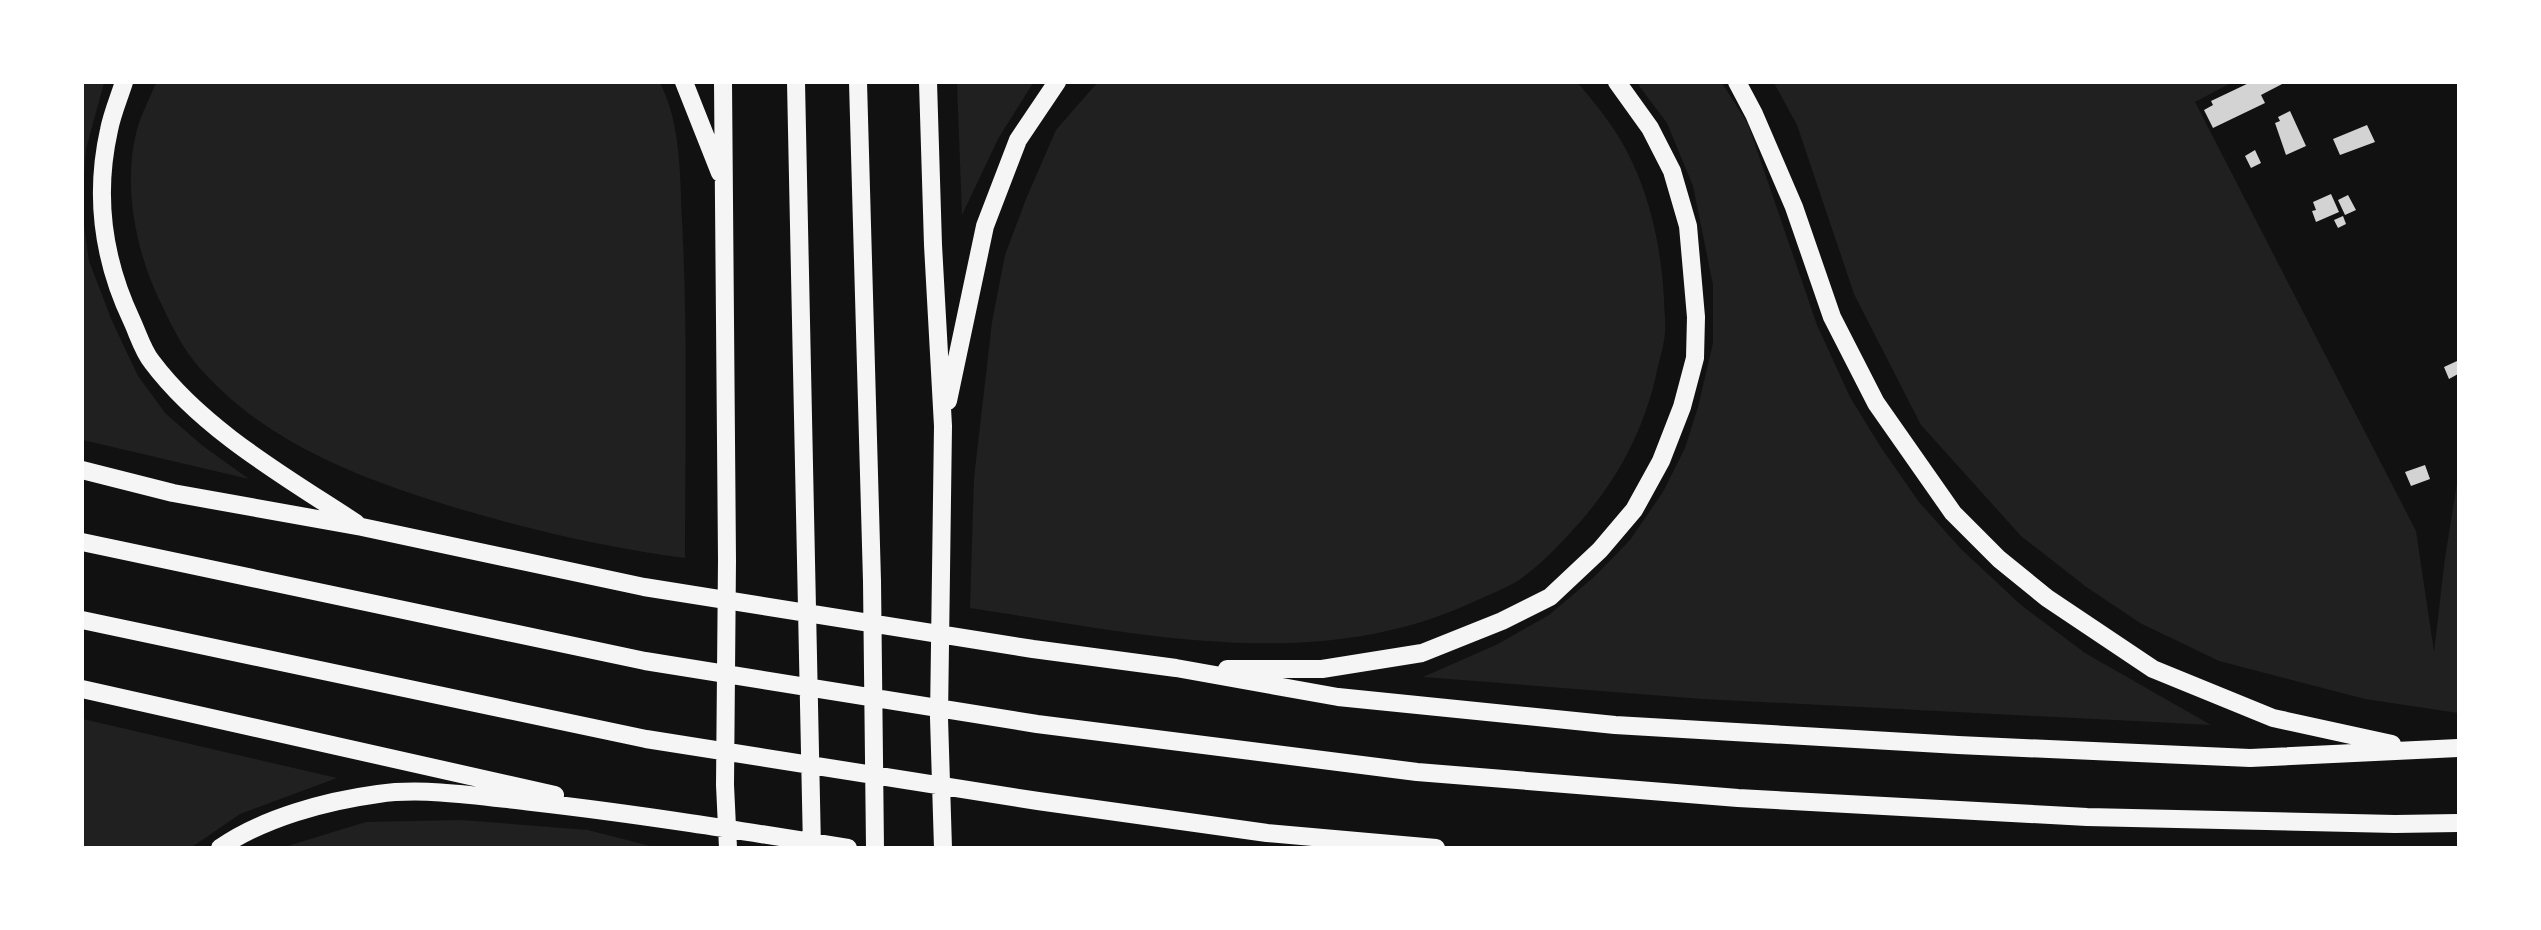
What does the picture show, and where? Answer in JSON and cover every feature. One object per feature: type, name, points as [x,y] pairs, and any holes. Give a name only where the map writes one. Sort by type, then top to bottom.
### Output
[{"type":"highway","points":[[124,82],[109,130],[100,199],[107,253],[124,304],[151,361],[191,404],[251,454],[362,527]]},
{"type":"highway","points":[[684,82],[724,184]]},
{"type":"highway","points":[[723,82],[727,548],[725,785],[728,848]]},
{"type":"highway","points":[[796,82],[812,848]]},
{"type":"highway","points":[[858,82],[872,581],[875,848]]},
{"type":"highway","points":[[928,82],[933,245],[943,426],[939,674],[943,848]]},
{"type":"highway","points":[[943,426],[985,226],[1018,140],[1057,82]]},
{"type":"highway","points":[[1176,668],[1322,669],[1422,653],[1502,621],[1550,597],[1600,550],[1634,510],[1661,461],[1682,407],[1695,358],[1696,317],[1688,226],[1672,171],[1650,128],[1617,82]]},
{"type":"highway","points":[[1737,82],[1754,114],[1794,207],[1832,317],[1876,403],[1953,513],[1992,551],[2047,598],[2153,669],[2273,718],[2414,748]]},
{"type":"highway","points":[[82,470],[172,493],[362,527],[644,587],[1176,668],[1338,697],[1615,725],[2250,758],[2414,748],[2458,748]]},
{"type":"highway","points":[[82,542],[645,662],[1037,724],[1417,772],[1738,798],[2087,817],[2395,824],[2458,823]]},
{"type":"highway","points":[[82,620],[646,739],[1038,801],[1267,833],[1436,848]]},
{"type":"highway","points":[[82,689],[648,816]]},
{"type":"highway","points":[[220,848],[270,822],[318,805],[380,793],[452,793],[648,816],[848,848]]},
{"type":"shaded area","points":[[83,82],[104,83],[86,149],[83,187]]},
{"type":"shaded area","points":[[1577,82],[1619,138],[1641,182],[1657,240],[1664,299],[1665,333],[1653,388],[1630,449],[1595,504],[1536,567],[1502,589],[1413,625],[1351,638],[1287,643],[1224,642],[1160,637],[970,608],[974,478],[992,322],[1005,255],[1056,130],[1097,83]]},
{"type":"shaded area","points":[[156,83],[660,83],[676,132],[681,186],[686,347],[685,558],[545,532],[463,510],[389,486],[352,472],[283,436],[250,415],[220,389],[193,360],[174,330],[150,277],[137,233],[131,187],[131,164],[140,120]]},
{"type":"shaded area","points":[[957,83],[1033,83],[998,139],[962,215]]},
{"type":"shaded area","points":[[1637,83],[1722,83],[1748,124],[1817,325],[1850,397],[1880,446],[1919,502],[1961,549],[2021,605],[2085,653],[2211,725],[1703,699],[1423,677],[1498,644],[1549,615],[1594,577],[1630,540],[1663,492],[1685,448],[1698,407],[1713,343],[1713,285],[1693,186],[1667,123]]},
{"type":"shaded area","points":[[1774,83],[2231,83],[2195,102],[2416,531],[2434,652],[2445,558],[2458,477],[2458,713],[2365,699],[2219,661],[2140,623],[2085,586],[2021,536],[1921,425],[1854,294],[1797,125]]},
{"type":"shaded area","points":[[82,211],[89,261],[112,321],[138,376],[166,414],[203,446],[249,479],[83,440]]},
{"type":"shaded area","points":[[83,719],[337,778],[240,814],[192,847],[83,847]]},
{"type":"shaded area","points":[[461,820],[588,830],[654,847],[284,847],[366,822]]},
{"type":"building","points":[[2251,82],[2286,82],[2261,95],[2265,103],[2213,128],[2204,110],[2213,105],[2211,101]]},
{"type":"building","points":[[2290,111],[2306,146],[2286,155],[2275,123],[2280,121],[2278,117]]},
{"type":"building","points":[[2367,125],[2375,142],[2340,155],[2333,139]]},
{"type":"building","points":[[2255,150],[2261,163],[2251,168],[2245,156]]},
{"type":"building","points":[[2331,194],[2339,212],[2316,222],[2312,211],[2316,210],[2313,202]]},
{"type":"building","points":[[2348,195],[2356,210],[2345,215],[2338,200]]},
{"type":"building","points":[[2343,216],[2346,224],[2338,228],[2334,220]]},
{"type":"building","points":[[2457,361],[2458,374],[2449,379],[2444,367]]},
{"type":"building","points":[[2425,465],[2430,479],[2411,486],[2405,472]]}]
